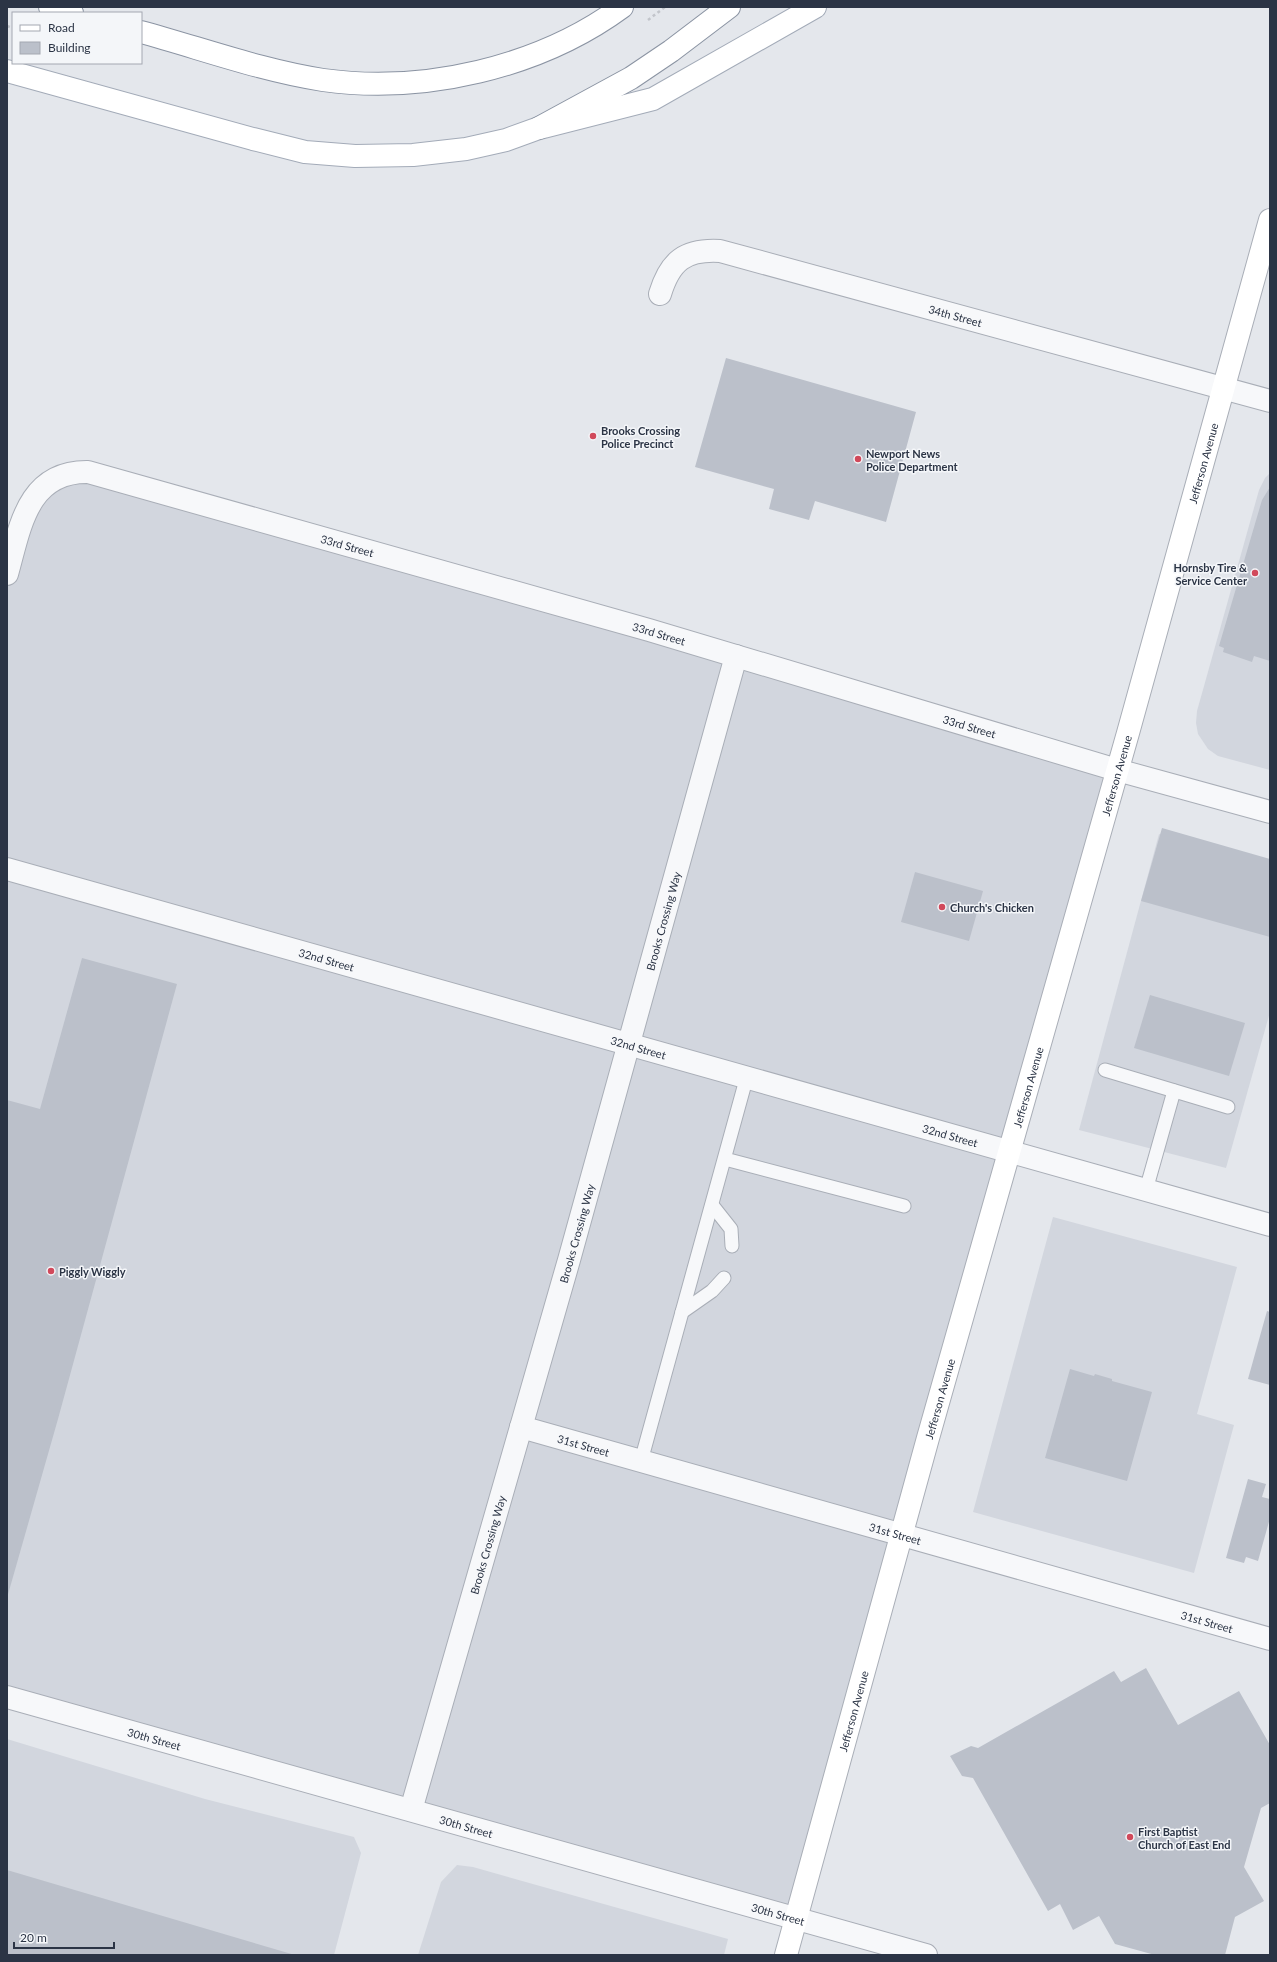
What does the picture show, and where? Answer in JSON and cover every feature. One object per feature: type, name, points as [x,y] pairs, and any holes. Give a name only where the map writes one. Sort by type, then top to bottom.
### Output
[{"type":"main road","points":[[50,7],[68,12]]},
{"type":"main road","points":[[142,32],[299,76],[346,83],[399,84],[454,77],[501,65],[548,49],[587,29],[622,7]]},
{"type":"main road","points":[[539,128],[631,78],[671,51],[729,7]]},
{"type":"main road","points":[[7,71],[131,106],[305,152],[355,156],[413,155],[466,149],[506,140],[539,128],[653,99],[815,7]]},
{"type":"main road","name":"Jefferson Avenue","points":[[786,1955],[1009,1151],[1224,388],[1266,248],[1270,220]]},
{"type":"street","name":"34th Street","points":[[660,294],[665,278],[676,263],[690,253],[702,250],[720,251],[1270,401]]},
{"type":"street","name":"33rd Street","points":[[7,574],[26,510],[34,497],[48,483],[65,475],[78,472],[88,472],[736,656],[1117,770],[1270,812]]},
{"type":"street","name":"Brooks Crossing Way","points":[[411,1810],[629,1044],[736,656]]},
{"type":"street","name":"32nd Street","points":[[7,869],[747,1076],[1270,1225]]},
{"type":"street","name":"31st Street","points":[[521,1427],[1270,1639]]},
{"type":"street","name":"30th Street","points":[[7,1697],[926,1955]]},
{"type":"lane","points":[[1105,1070],[1228,1107]]},
{"type":"lane","points":[[641,1462],[747,1076]]},
{"type":"lane","points":[[1146,1190],[1174,1091]]},
{"type":"lane","points":[[725,1159],[904,1206]]},
{"type":"lane","points":[[712,1205],[731,1229],[732,1246]]},
{"type":"lane","points":[[682,1312],[712,1291],[724,1278]]},
{"type":"shaded area","points":[[1270,473],[1270,770],[1218,756],[1208,749],[1198,734],[1196,723],[1197,711],[1259,490],[1265,478]]},
{"type":"shaded area","points":[[65,475],[1117,770],[796,1917],[7,1696],[7,574],[28,502]]},
{"type":"shaded area","points":[[1159,834],[1270,864],[1270,1012],[1226,1168],[1079,1130]]},
{"type":"shaded area","points":[[1053,1217],[1237,1267],[1197,1414],[1234,1425],[1194,1573],[973,1512]]},
{"type":"shaded area","points":[[7,1739],[205,1799],[354,1837],[361,1853],[334,1955],[7,1955]]},
{"type":"shaded area","points":[[457,1865],[473,1867],[728,1939],[724,1955],[418,1955],[441,1882]]},
{"type":"building","points":[[726,358],[916,412],[886,522],[815,501],[809,520],[769,509],[774,489],[695,467]]},
{"type":"building","name":"Hornsby Tire & Service Center","points":[[1270,487],[1270,661],[1254,656],[1252,662],[1223,652],[1224,648],[1219,646],[1262,500]]},
{"type":"building","points":[[1162,828],[1270,859],[1270,937],[1141,901]]},
{"type":"building","name":"Church's Chicken","points":[[915,872],[983,891],[969,941],[901,922]]},
{"type":"building","points":[[82,958],[177,984],[58,1419],[7,1598],[7,1100],[40,1109]]},
{"type":"building","points":[[1150,995],[1245,1023],[1229,1076],[1134,1048]]},
{"type":"building","points":[[1267,1311],[1270,1312],[1270,1385],[1248,1379]]},
{"type":"building","points":[[1070,1369],[1094,1376],[1095,1374],[1112,1379],[1112,1381],[1152,1392],[1127,1481],[1045,1458]]},
{"type":"building","points":[[1248,1479],[1266,1484],[1262,1497],[1270,1499],[1270,1518],[1258,1561],[1246,1557],[1244,1563],[1226,1558]]},
{"type":"building","name":"First Baptist Church of East End","points":[[1146,1668],[1178,1725],[1239,1691],[1270,1745],[1270,1803],[1261,1808],[1244,1867],[1264,1901],[1235,1917],[1225,1955],[1155,1955],[1115,1944],[1099,1916],[1073,1930],[1060,1904],[1048,1911],[973,1778],[962,1776],[950,1756],[971,1746],[978,1748],[1114,1671],[1121,1682]]},
{"type":"building","points":[[7,1870],[295,1955],[7,1955]]},
{"type":"place","name":"Brooks Crossing Police Precinct","points":[[593,436]]},
{"type":"place","name":"Newport News Police Department","points":[[858,459]]},
{"type":"place","name":"Hornsby Tire & Service Center","points":[[1255,573]]},
{"type":"place","name":"Church's Chicken","points":[[942,907]]},
{"type":"place","name":"Piggly Wiggly","points":[[51,1271]]},
{"type":"place","name":"First Baptist Church of East End","points":[[1130,1837]]}]
